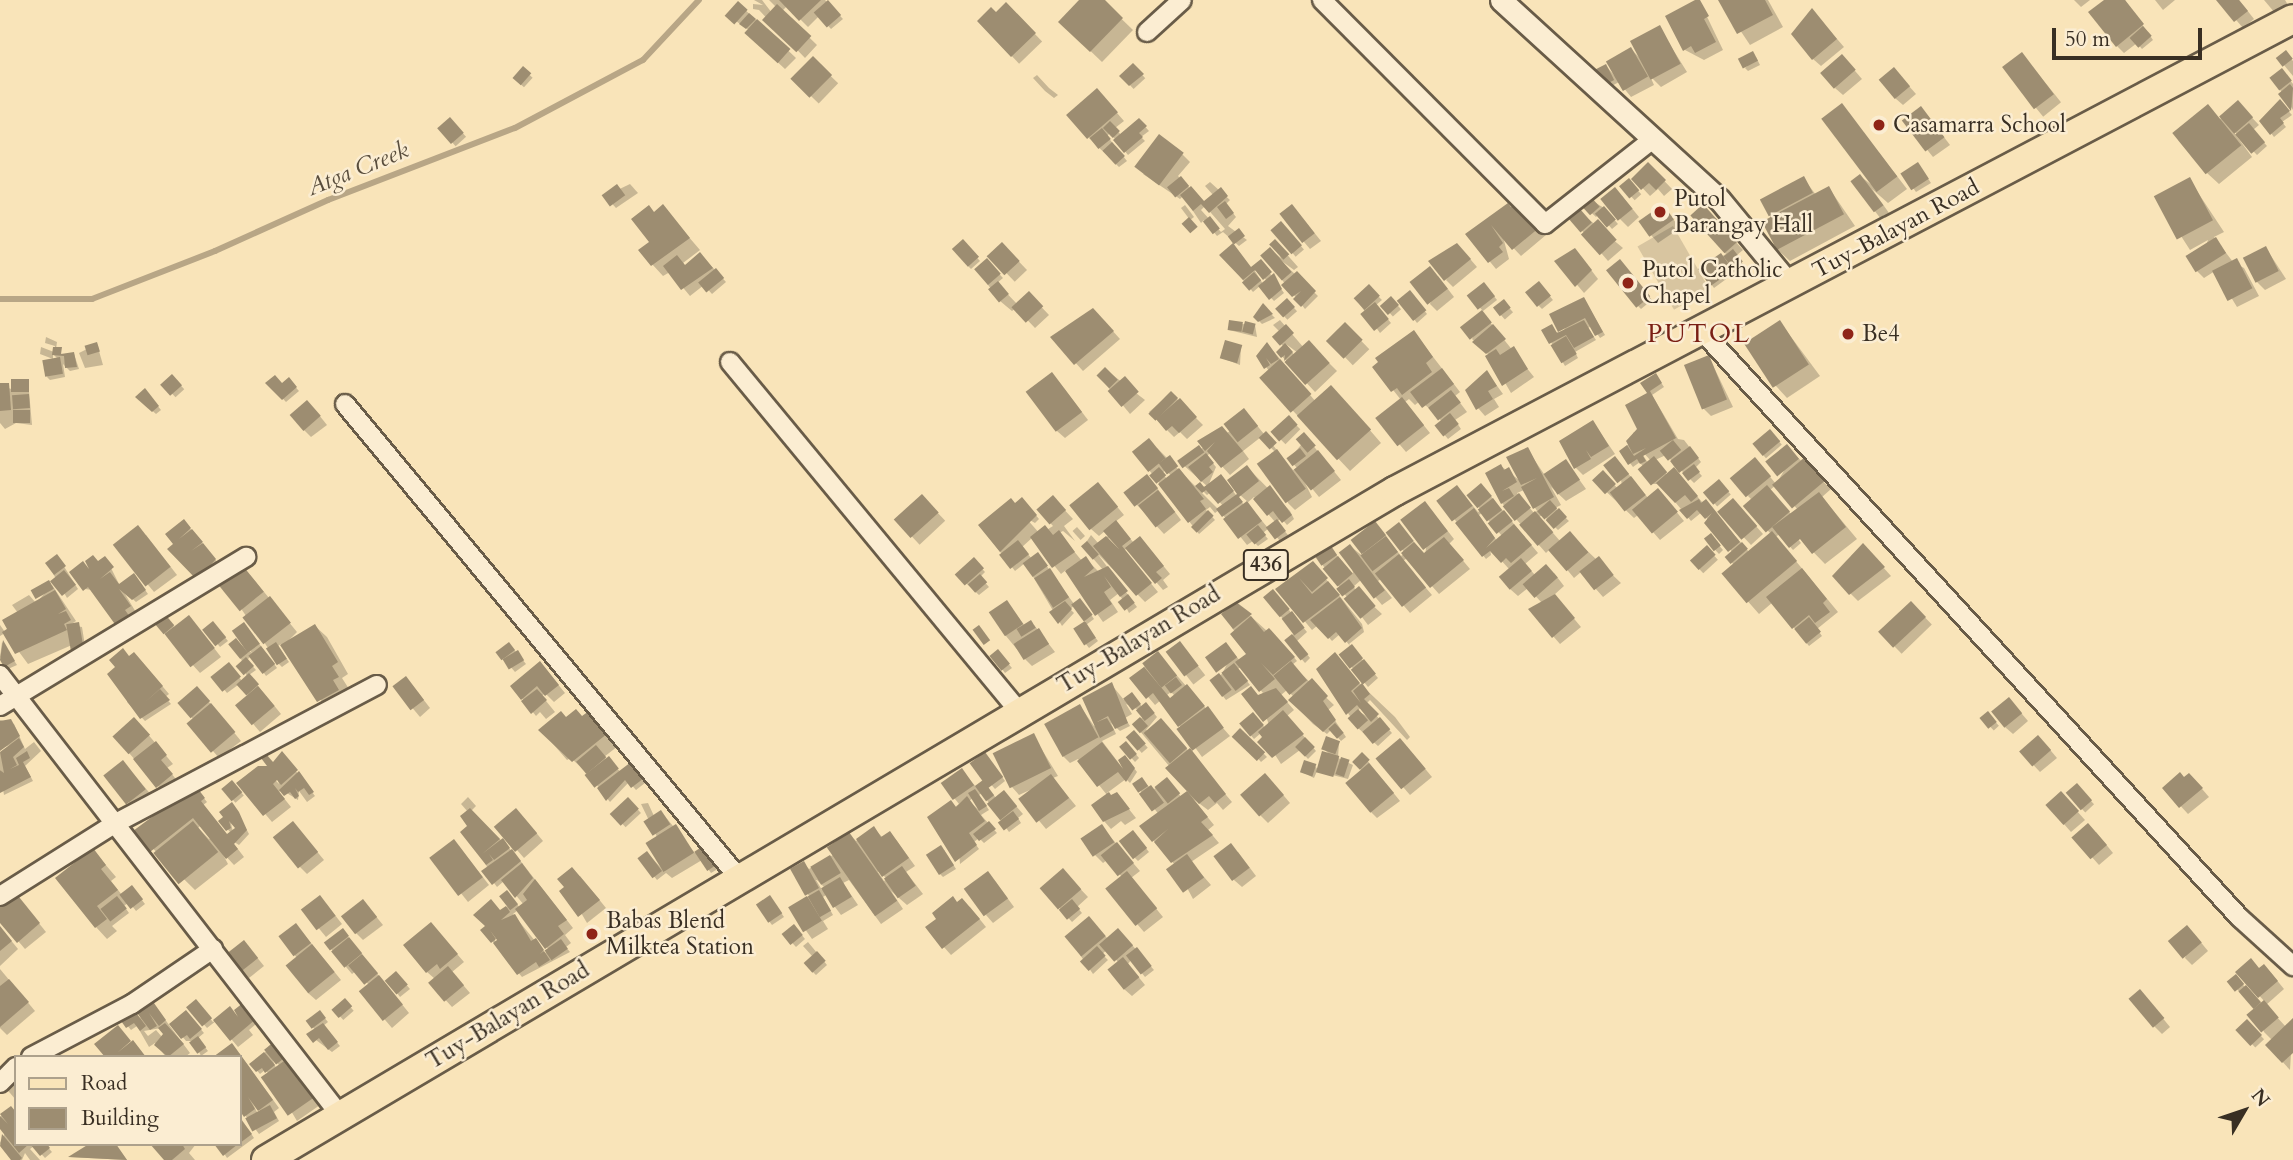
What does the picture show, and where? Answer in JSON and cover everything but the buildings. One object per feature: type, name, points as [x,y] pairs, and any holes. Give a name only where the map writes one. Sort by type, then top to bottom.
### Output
[{"type":"main road","name":"Tuy-Balayan Road","points":[[266,1160],[1019,711],[1395,491],[2293,19]]},
{"type":"street","points":[[1147,32],[1182,0]]},
{"type":"street","points":[[1322,0],[1545,224],[1653,139]]},
{"type":"street","points":[[1501,0],[1719,199],[1790,285]]},
{"type":"street","points":[[1701,330],[2176,848],[2293,966]]},
{"type":"street","points":[[730,362],[1019,711]]},
{"type":"street","points":[[345,404],[738,878]]},
{"type":"street","points":[[0,706],[246,557]]},
{"type":"street","points":[[0,674],[340,1115]]},
{"type":"street","points":[[0,896],[116,824],[377,685]]},
{"type":"street","points":[[35,1055],[132,1004],[213,949]]},
{"type":"street","points":[[0,1083],[14,1069]]},
{"type":"shaded area","points":[[1673,226],[1710,289],[1674,310],[1637,246]]},
{"type":"waterway","name":"Atga Creek","points":[[0,299],[92,299],[215,251],[328,200],[515,128],[643,60],[699,0]]},
{"type":"place","name":"Casamarra School","points":[[1879,125]]},
{"type":"place","name":"Putol Barangay Hall","points":[[1660,212]]},
{"type":"place","name":"Putol Catholic Chapel","points":[[1628,283]]},
{"type":"place","name":"Be4","points":[[1848,334]]},
{"type":"place","name":"Babas Blend Milktea Station","points":[[592,934]]},
{"type":"district","name":"PUTOL","points":[[1699,334]]}]
